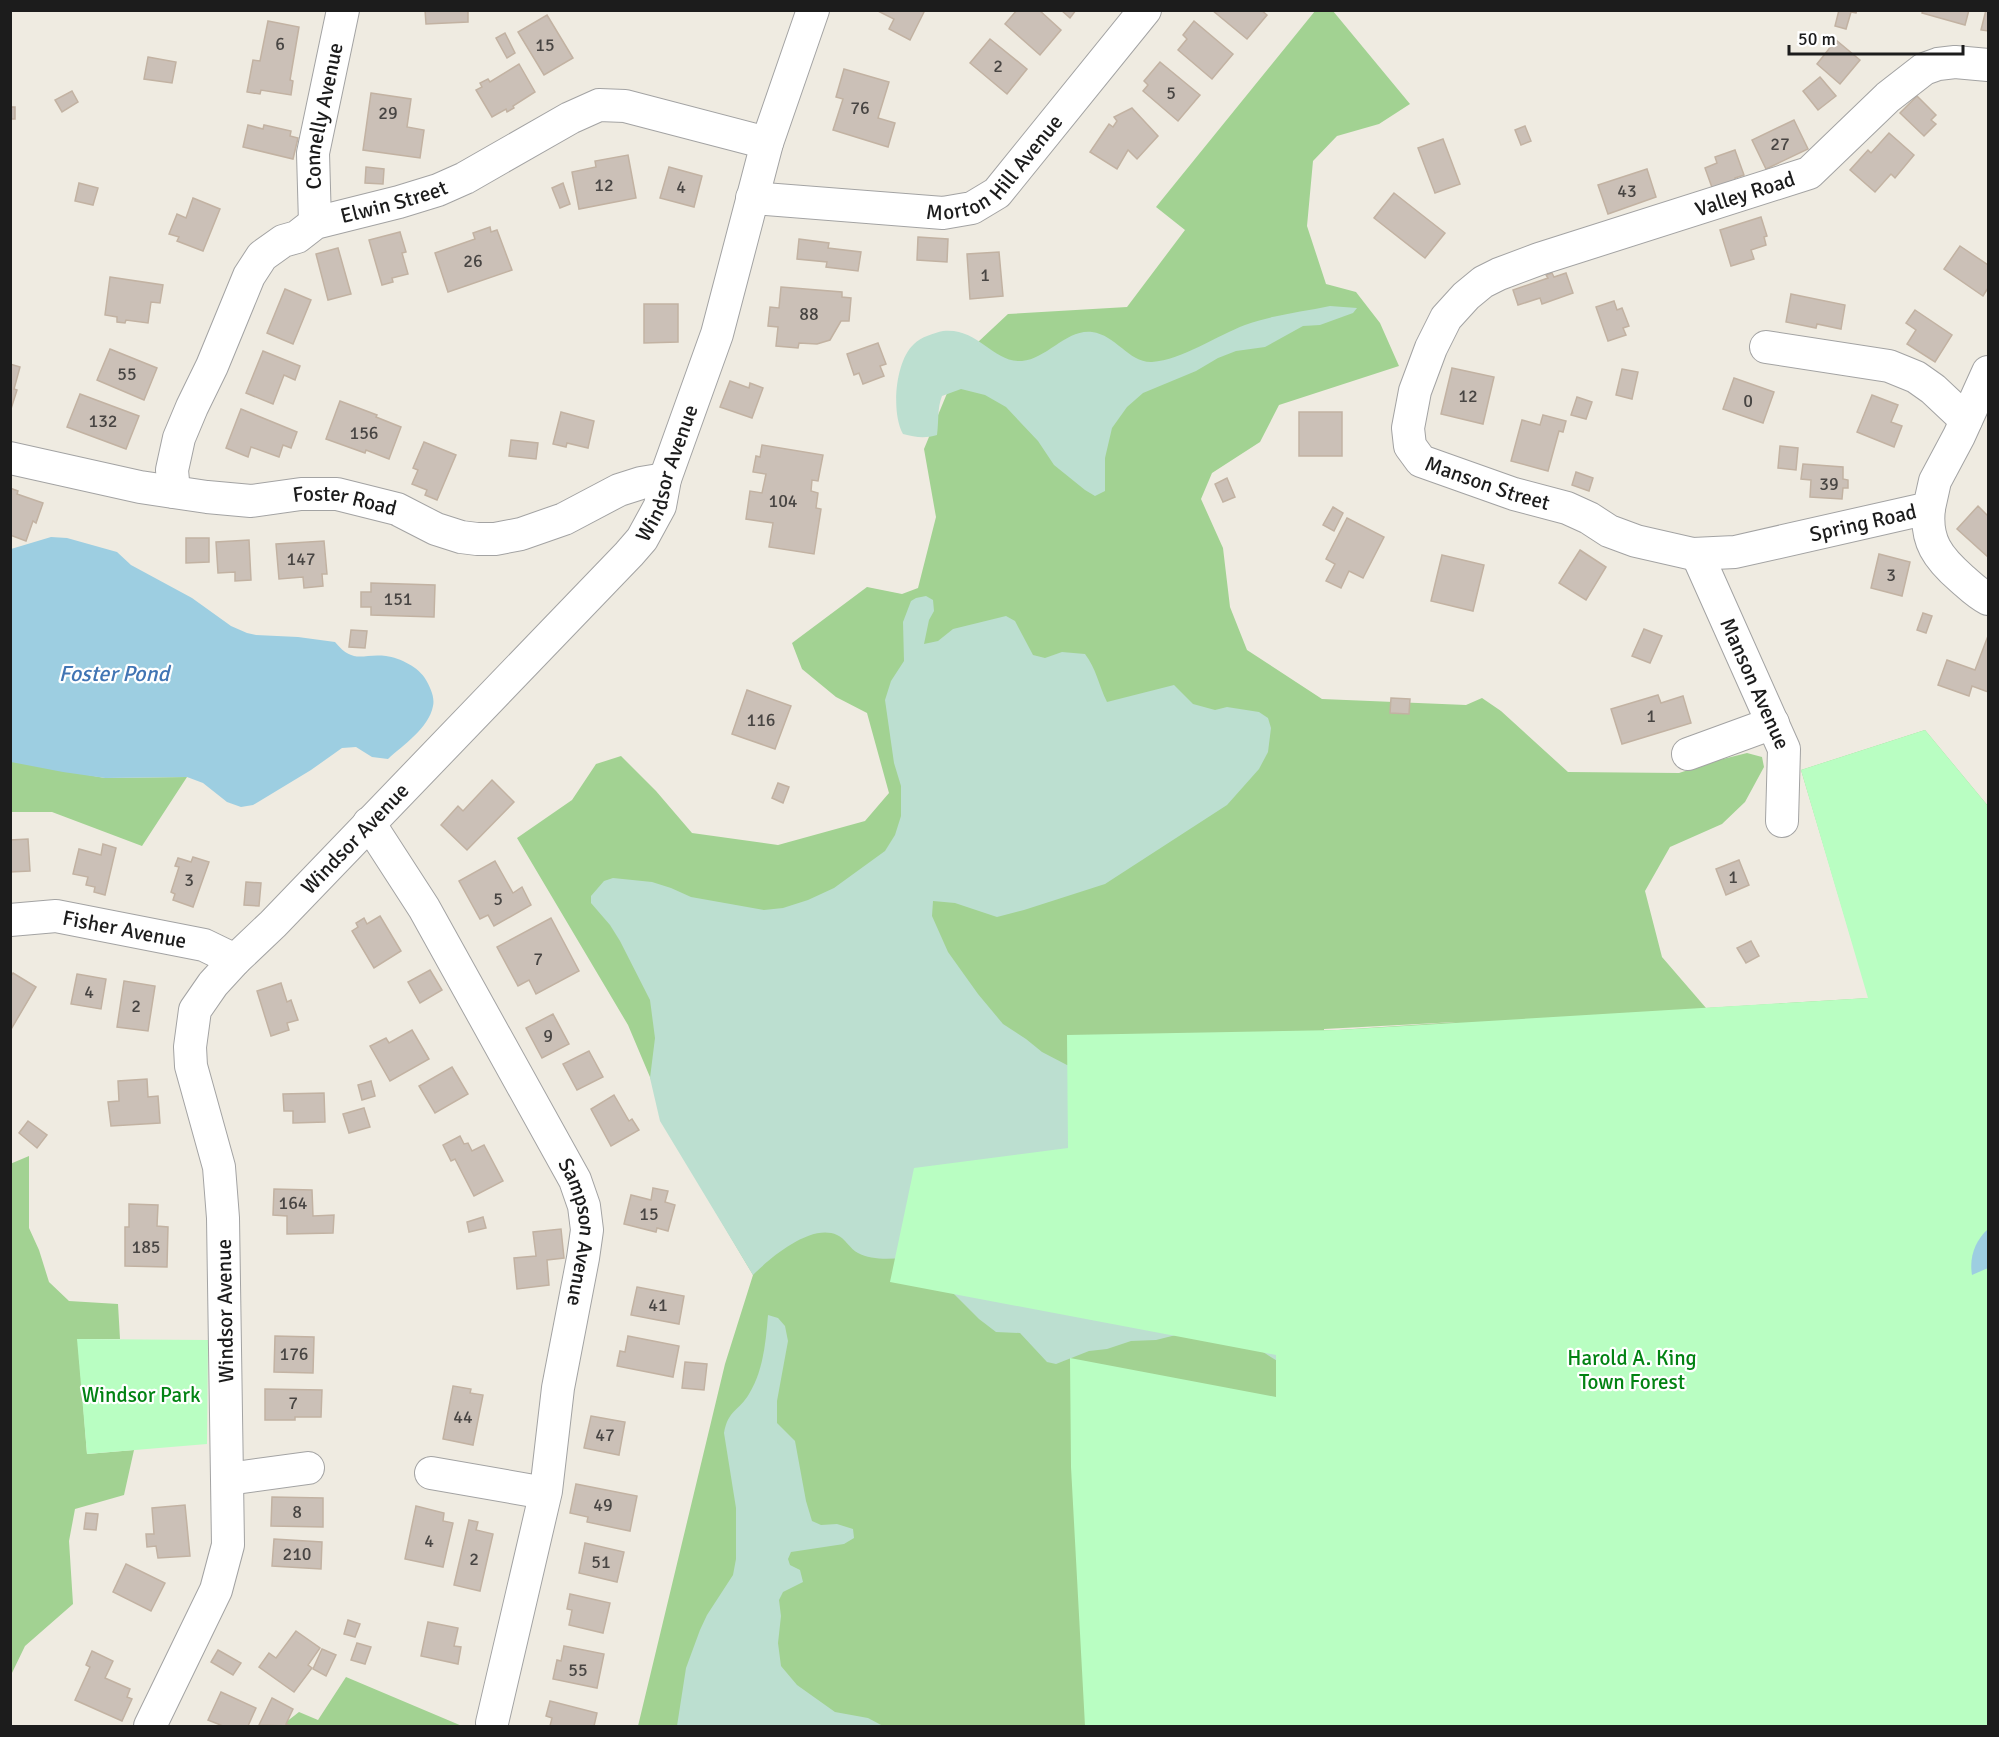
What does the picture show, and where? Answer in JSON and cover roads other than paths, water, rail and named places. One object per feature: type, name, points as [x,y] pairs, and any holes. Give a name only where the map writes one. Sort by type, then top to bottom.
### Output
[{"type":"street","name":"Connelly Avenue","points":[[315,223],[314,153],[343,10]]},
{"type":"street","name":"Windsor Avenue","points":[[150,1726],[216,1590],[228,1545],[225,1254],[221,1188],[214,1144],[195,1082],[190,1047],[195,1010],[235,960],[273,924],[642,539],[657,512],[665,479],[717,334],[767,143],[813,10]]},
{"type":"street","name":"Morton Hill Avenue","points":[[752,198],[943,213],[972,208],[997,193],[1145,10]]},
{"type":"street","name":"Valley Road","points":[[1539,259],[1809,173],[1888,97],[1924,69],[1954,62],[1989,65]]},
{"type":"street","name":"Elwin Street","points":[[174,492],[172,470],[179,438],[192,407],[212,366],[249,276],[262,256],[283,241],[297,237],[315,223],[438,190],[465,178],[559,123],[599,105],[626,106],[767,143]]},
{"type":"street","name":"Manson Street","points":[[1539,259],[1483,282],[1466,296],[1446,318],[1431,348],[1415,391],[1408,428],[1410,446],[1421,461],[1514,494],[1567,508],[1609,531],[1636,542],[1677,552],[1697,554],[1735,552],[1773,543]]},
{"type":"street","points":[[1766,347],[1889,366],[1916,377],[1933,389],[1966,420]]},
{"type":"street","name":"Spring Road","points":[[1773,543],[1929,508],[1935,482],[1989,372]]},
{"type":"street","name":"Foster Road","points":[[10,458],[140,488],[251,501],[301,494],[337,494],[397,508],[436,529],[461,537],[477,539],[495,539],[521,534],[564,519],[620,490],[641,483],[665,479]]},
{"type":"street","points":[[1929,508],[1927,523],[1933,546],[1944,563],[1981,595],[1989,599]]},
{"type":"street","name":"Manson Avenue","points":[[1697,554],[1784,749],[1782,821]]},
{"type":"street","points":[[1688,754],[1773,723]]},
{"type":"street","name":"Sampson Avenue","points":[[369,823],[424,908],[574,1180],[584,1206],[587,1230],[558,1388],[545,1493],[492,1723]]},
{"type":"street","name":"Fisher Avenue","points":[[10,920],[56,916],[204,945],[235,960]]},
{"type":"street","points":[[228,1479],[308,1468]]},
{"type":"street","points":[[431,1473],[545,1493]]},
{"type":"water","name":"Foster Pond","points":[[51,537],[67,538],[117,552],[131,565],[192,598],[231,626],[247,633],[335,642],[353,656],[378,655],[403,661],[419,671],[428,683],[433,699],[431,714],[415,736],[388,759],[372,757],[356,747],[342,748],[311,770],[253,805],[241,807],[227,802],[203,783],[187,777],[105,778],[11,762],[11,549]]},
{"type":"water","points":[[1988,1229],[1988,1268],[1972,1275],[1971,1262],[1974,1250]]},
{"type":"park label","name":"Harold A. King Town Forest","points":[[1632,1370]]},
{"type":"park label","name":"Windsor Park","points":[[141,1395]]}]
